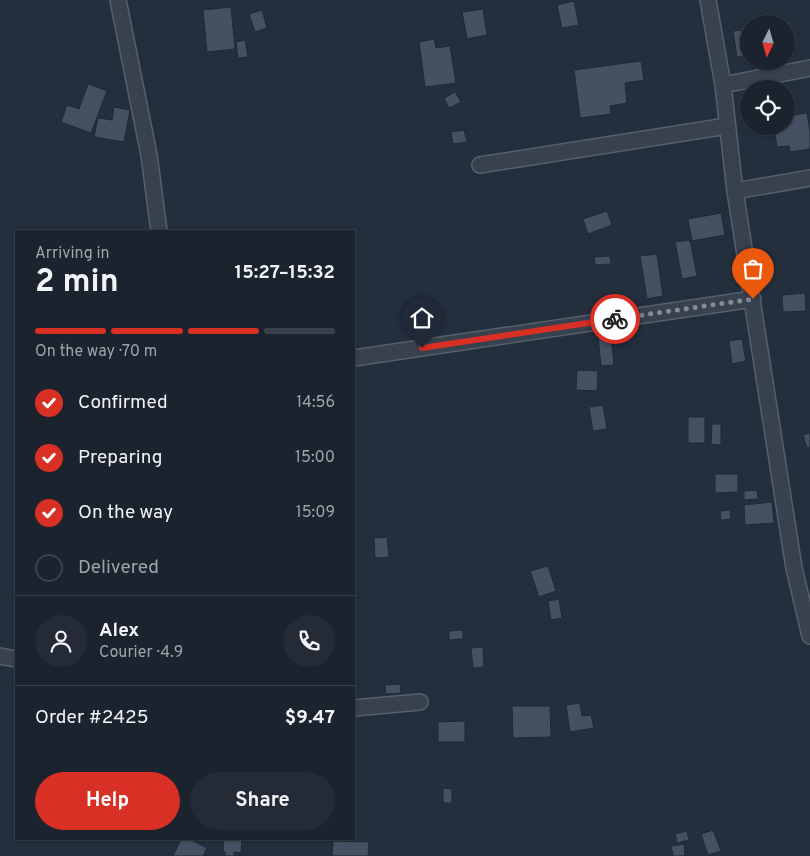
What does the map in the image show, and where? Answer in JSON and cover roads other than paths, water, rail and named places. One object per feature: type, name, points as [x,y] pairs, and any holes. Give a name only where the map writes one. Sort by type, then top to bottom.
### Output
[{"type":"street","points":[[118,0],[150,155],[159,230]]},
{"type":"street","points":[[708,0],[723,85],[735,191],[794,568],[810,636]]},
{"type":"street","points":[[723,85],[810,68]]},
{"type":"street","points":[[480,165],[727,126]]},
{"type":"street","points":[[735,191],[810,178]]},
{"type":"street","points":[[355,358],[753,299]]},
{"type":"street","points":[[0,656],[15,659]]},
{"type":"street","points":[[355,708],[420,702]]}]
